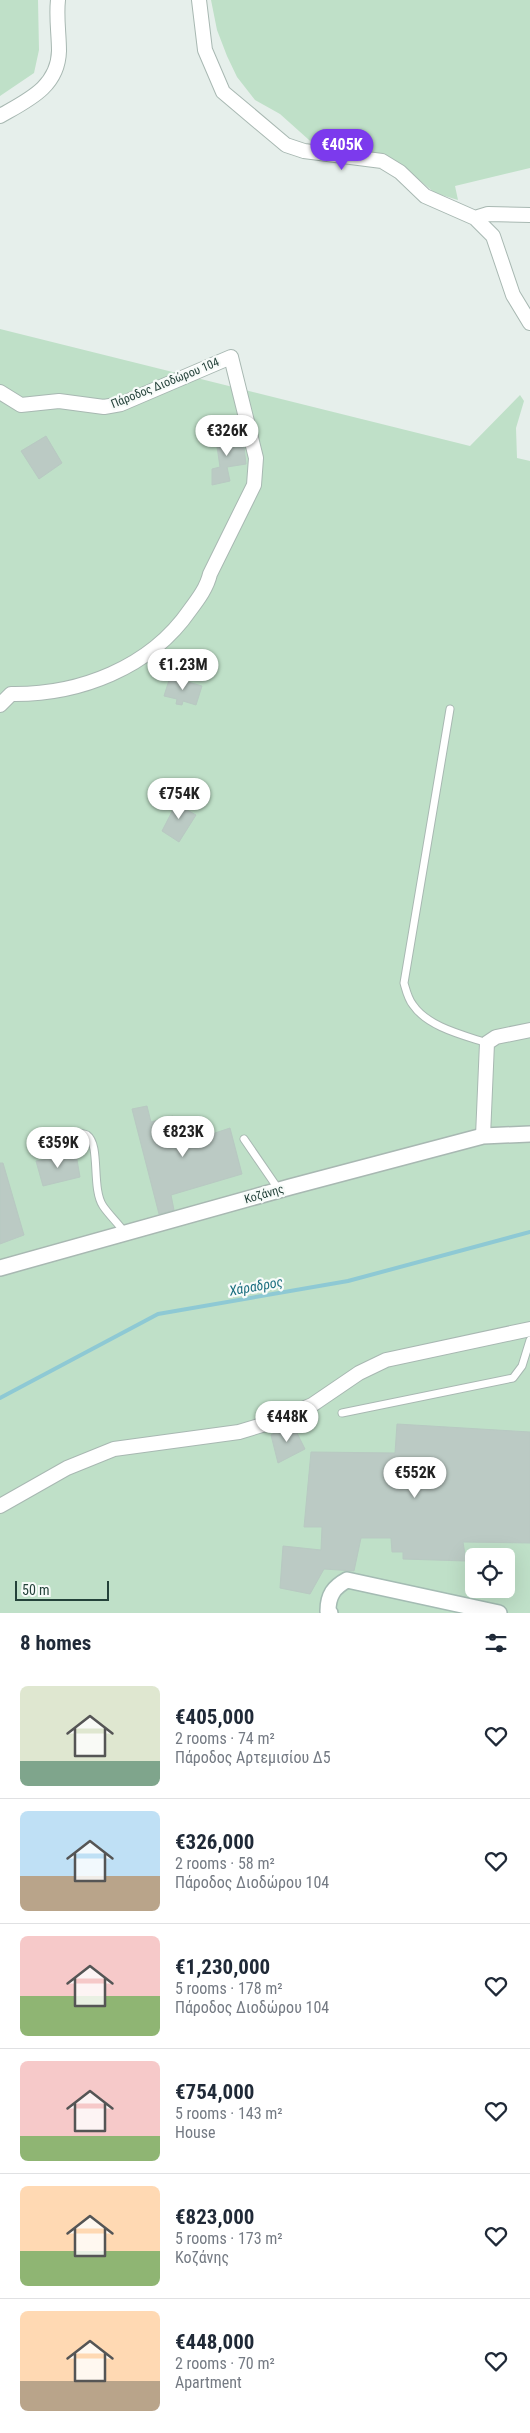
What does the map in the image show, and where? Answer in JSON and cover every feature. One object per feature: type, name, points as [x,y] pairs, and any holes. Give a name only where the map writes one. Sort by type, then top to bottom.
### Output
[{"type":"street","points":[[0,116],[32,98],[44,89],[52,78],[59,52],[58,0]]},
{"type":"street","points":[[199,0],[205,50],[223,92],[286,145],[304,151],[382,161],[400,172],[425,196],[476,218],[493,236],[513,294],[530,323]]},
{"type":"street","points":[[476,218],[488,214],[530,215]]},
{"type":"street","name":"Πάροδος Διοδώρου 104","points":[[0,392],[21,405],[59,402],[104,407],[121,404],[231,357],[256,458],[254,485],[210,574],[208,584],[173,633],[146,655],[108,675],[58,691],[11,694],[0,704]]},
{"type":"street","points":[[483,1136],[487,1043],[496,1037],[530,1030]]},
{"type":"street","name":"Κοζάνης","points":[[0,1268],[483,1136],[530,1134]]},
{"type":"street","points":[[0,1506],[67,1468],[114,1449],[238,1432],[312,1405],[360,1373],[386,1360],[530,1329]]},
{"type":"street","points":[[330,1613],[328,1601],[331,1593],[337,1585],[347,1580],[498,1613]]},
{"type":"lane","points":[[450,709],[404,983],[412,1005],[426,1017],[450,1030],[487,1043]]},
{"type":"lane","points":[[71,1133],[85,1134],[94,1146],[95,1185],[103,1206],[116,1219],[125,1233]]},
{"type":"lane","points":[[244,1139],[280,1190]]},
{"type":"lane","points":[[342,1413],[514,1378],[522,1366],[530,1340]]},
{"type":"green space","points":[[0,0],[38,0],[39,50],[34,73],[0,96]]},
{"type":"green space","points":[[211,0],[530,0],[530,168],[455,186],[458,200],[435,193],[407,170],[318,148],[280,114],[255,100],[237,77],[217,30]]},
{"type":"green space","points":[[0,329],[470,446],[520,395],[524,401],[516,428],[517,458],[530,461],[530,1613],[0,1613]]},
{"type":"building","points":[[231,431],[234,448],[244,447],[246,464],[227,467],[230,481],[212,485],[212,469],[220,467],[215,433]]},
{"type":"building","points":[[46,436],[62,463],[39,479],[21,451]]},
{"type":"building","points":[[180,675],[189,678],[188,682],[202,686],[196,705],[183,701],[182,705],[176,704],[177,699],[164,696],[170,677],[179,679]]},
{"type":"building","points":[[179,798],[191,803],[187,810],[196,815],[179,842],[162,831]]},
{"type":"building","points":[[147,1106],[151,1122],[173,1116],[182,1144],[230,1128],[242,1174],[171,1195],[174,1210],[159,1214],[132,1109]]},
{"type":"building","points":[[76,1154],[80,1177],[43,1186],[36,1161]]},
{"type":"building","points":[[0,1163],[3,1163],[24,1235],[0,1244]]},
{"type":"building","points":[[292,1423],[305,1449],[278,1463],[271,1435]]},
{"type":"building","points":[[397,1424],[530,1432],[530,1543],[463,1542],[465,1561],[403,1559],[403,1552],[392,1552],[391,1538],[361,1538],[354,1571],[324,1569],[310,1594],[280,1588],[283,1546],[321,1550],[322,1527],[304,1527],[311,1452],[395,1453]]},
{"type":"waterway","name":"Χάραδρος","points":[[0,1398],[158,1314],[348,1281],[530,1232]]}]
